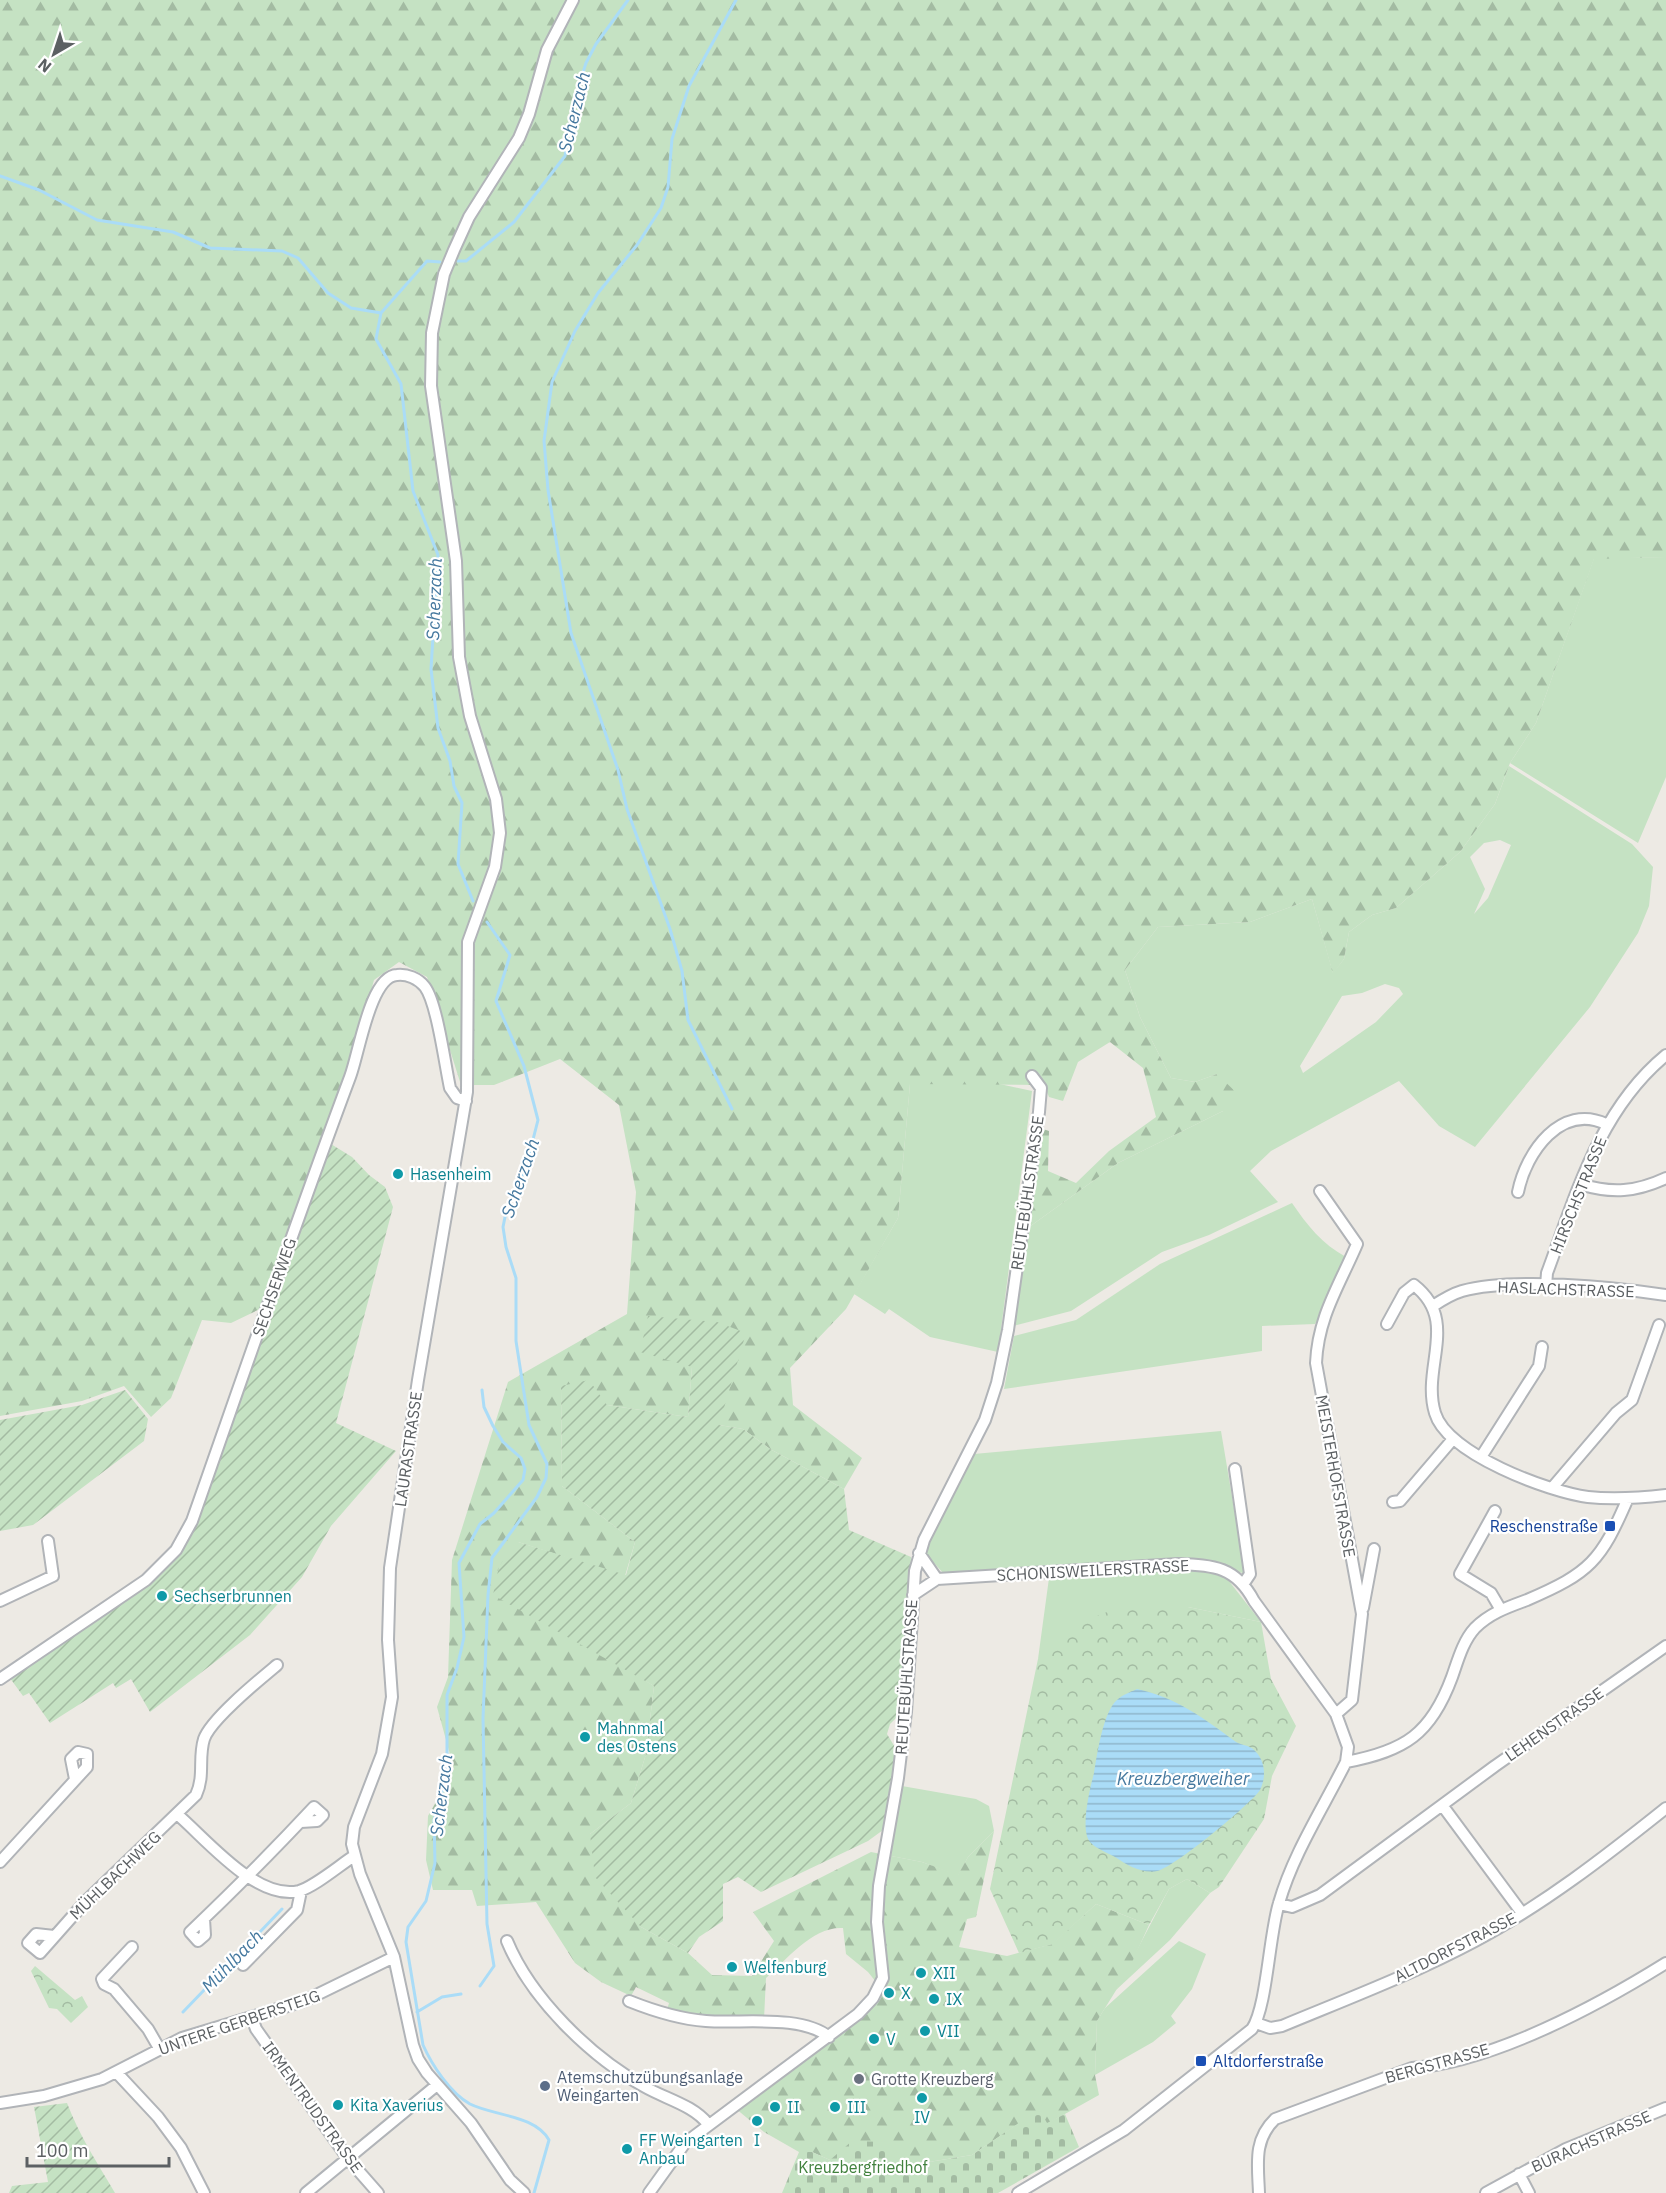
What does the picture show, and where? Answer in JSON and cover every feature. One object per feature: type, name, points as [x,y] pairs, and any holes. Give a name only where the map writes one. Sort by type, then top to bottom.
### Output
[{"type":"street","name":"LAURASTRASSE","points":[[354,1856],[354,1827],[382,1754],[393,1697],[388,1640],[390,1568],[418,1380],[466,1101],[469,1038],[468,942],[495,867],[500,833],[496,799],[470,716],[459,657],[456,561],[431,386],[432,333],[444,274],[470,217],[519,138],[529,114],[547,50],[573,0]]},
{"type":"street","name":"SECHSERWEG","points":[[0,1679],[147,1580],[176,1550],[192,1521],[357,1058],[376,991],[383,980],[394,975],[406,975],[416,978],[426,988],[432,1005],[450,1088],[457,1098],[466,1101]]},
{"type":"street","name":"HIRSCHSTRASSE","points":[[1546,1286],[1547,1273],[1580,1184],[1606,1124],[1652,1067],[1666,1055]]},
{"type":"street","name":"REUTEBÜHLSTRASSE","points":[[650,2193],[672,2158],[708,2124],[829,2037],[867,2005],[880,1987],[882,1978],[877,1922],[879,1886],[898,1778],[906,1712],[913,1595],[920,1553],[984,1420],[1003,1357],[1039,1112],[1041,1088],[1032,1076]]},
{"type":"street","points":[[1518,1192],[1520,1179],[1548,1134],[1563,1123],[1578,1118],[1597,1119],[1606,1124]]},
{"type":"street","points":[[1580,1184],[1601,1191],[1622,1192],[1649,1186],[1666,1178]]},
{"type":"street","name":"MEISTERHOFSTRASSE","points":[[1320,1191],[1357,1244],[1322,1319],[1317,1338],[1316,1363],[1362,1614]]},
{"type":"street","points":[[1388,1324],[1404,1293],[1414,1285],[1425,1294],[1433,1306],[1438,1331],[1430,1395],[1436,1416],[1453,1438],[1481,1457],[1552,1488],[1587,1497],[1628,1498],[1666,1495]]},
{"type":"street","name":"HASLACHSTRASSE","points":[[1433,1306],[1462,1292],[1490,1286],[1604,1288],[1666,1296]]},
{"type":"street","points":[[1552,1488],[1616,1413],[1632,1400],[1659,1325]]},
{"type":"street","points":[[1481,1457],[1539,1366],[1542,1347]]},
{"type":"street","points":[[1393,1502],[1400,1501],[1453,1438]]},
{"type":"street","points":[[1235,1469],[1250,1574],[1244,1583]]},
{"type":"street","points":[[1018,2193],[1124,2130],[1229,2050],[1256,2023],[1279,1904],[1288,1877],[1346,1762],[1389,1752],[1423,1730],[1436,1714],[1466,1641],[1488,1617],[1552,1589],[1590,1567],[1610,1540],[1628,1498]]},
{"type":"street","points":[[1495,1511],[1460,1574],[1491,1593],[1501,1610]]},
{"type":"street","points":[[0,1601],[28,1590],[53,1576],[48,1541]]},
{"type":"street","name":"MEISTERHOFSTRASSE","points":[[1336,1714],[1352,1701],[1362,1614],[1374,1549]]},
{"type":"street","points":[[913,1595],[937,1579],[920,1553]]},
{"type":"street","name":"SCHONISWEILERSTRASSE","points":[[937,1579],[1178,1564],[1212,1566],[1232,1574],[1244,1583],[1254,1601],[1336,1714],[1348,1747],[1346,1762]]},
{"type":"street","name":"LEHENSTRASSE","points":[[1279,1904],[1292,1907],[1320,1895],[1666,1646]]},
{"type":"street","name":"MÜHLBACHWEG","points":[[54,1936],[196,1795],[201,1785],[205,1737],[251,1686],[277,1665]]},
{"type":"street","points":[[0,1862],[75,1779]]},
{"type":"street","points":[[1442,1805],[1522,1913]]},
{"type":"street","name":"ALTDORFSTRASSE","points":[[1256,2023],[1270,2028],[1293,2022],[1425,1966],[1477,1940],[1586,1870],[1666,1808]]},
{"type":"street","points":[[178,1815],[248,1877],[271,1890],[301,1891],[354,1856],[394,1958],[412,2045],[427,2073],[471,2123],[510,2180],[524,2193]]},
{"type":"street","points":[[204,1919],[300,1822]]},
{"type":"street","points":[[243,1965],[297,1910],[301,1891]]},
{"type":"street","points":[[507,1941],[524,1972],[579,2039],[620,2072],[694,2111],[708,2124]]},
{"type":"street","points":[[132,1947],[105,1973],[102,1979],[104,1984],[114,1989],[148,2029],[159,2048]]},
{"type":"street","name":"UNTERE GERBERSTEIG","points":[[0,2103],[44,2096],[117,2073],[159,2048],[196,2033],[304,2001],[394,1958]]},
{"type":"street","name":"BERGSTRASSE","points":[[1259,2193],[1259,2145],[1267,2127],[1275,2119],[1412,2068],[1433,2066],[1472,2055],[1555,2024],[1618,1993],[1666,1963]]},
{"type":"street","points":[[629,2001],[689,2019],[777,2022],[820,2029],[829,2037]]},
{"type":"street","name":"IRMENTRUDSTRASSE","points":[[252,2018],[256,2029],[349,2160],[378,2193]]},
{"type":"street","points":[[117,2073],[158,2117],[181,2148],[204,2193]]},
{"type":"street","points":[[306,2193],[349,2160],[437,2085]]},
{"type":"street","name":"BURACHSTRASSE","points":[[1486,2193],[1566,2149],[1666,2108]]},
{"type":"street","points":[[1519,2174],[1529,2193]]},
{"type":"green space","points":[[0,0],[1666,0],[1666,557],[1594,559],[1536,723],[1510,763],[1495,804],[1460,852],[1396,908],[1372,915],[1349,932],[1344,959],[1333,974],[1312,899],[1250,922],[1158,927],[1125,970],[1140,1017],[1171,1078],[1195,1082],[1217,1074],[1241,1097],[1223,1111],[1118,1163],[1025,1230],[1040,1128],[1049,1131],[1048,1171],[1076,1183],[1109,1151],[1156,1117],[1143,1068],[1110,1042],[1078,1062],[1063,1101],[1049,1097],[1044,1085],[910,1084],[898,1218],[846,1309],[790,1368],[793,1405],[862,1458],[844,1489],[770,1449],[743,1429],[719,1425],[692,1367],[688,1417],[607,1405],[561,1386],[562,1486],[635,1542],[625,1576],[518,1542],[603,1655],[654,1686],[646,1754],[631,1803],[590,1834],[641,1927],[688,1953],[712,1975],[752,1976],[774,1941],[753,1912],[871,1852],[922,1862],[958,1875],[968,1857],[994,1831],[976,1917],[967,1919],[959,1947],[1007,1956],[1052,1944],[1096,1904],[1149,1925],[1128,1971],[1097,2021],[1095,2075],[1099,2095],[1047,2124],[1039,2110],[972,2155],[904,2166],[830,2160],[812,2152],[799,2152],[764,2132],[735,2108],[829,2037],[880,1987],[868,1972],[846,1954],[843,1928],[821,1932],[811,1938],[766,1978],[764,2019],[712,2017],[667,2010],[669,2003],[636,1987],[631,1996],[601,1982],[575,1963],[536,1902],[477,1906],[472,1890],[433,1890],[426,1860],[428,1816],[454,1769],[437,1707],[448,1677],[452,1560],[508,1382],[627,1314],[636,1192],[619,1105],[560,1059],[494,1085],[461,1085],[427,977],[399,962],[374,980],[353,1056],[320,1141],[262,1308],[231,1323],[202,1320],[171,1398],[151,1417],[124,1386],[82,1401],[0,1416]]},
{"type":"green space","points":[[1666,557],[1666,777],[1638,843],[1510,763],[1536,723],[1594,558]]},
{"type":"green space","points":[[1509,766],[1632,844],[1653,867],[1649,906],[1638,933],[1590,1007],[1475,1147],[1439,1126],[1399,1081],[1271,1151],[1250,1171],[1278,1202],[1209,1235],[1162,1252],[1071,1311],[1013,1326],[1025,1230],[1118,1163],[1223,1111],[1217,1074],[1195,1082],[1171,1078],[1140,1017],[1125,970],[1158,927],[1250,922],[1312,899],[1333,973],[1344,959],[1349,932],[1372,915],[1396,908],[1460,852],[1495,804]],"holes":[[[1500,840],[1511,845],[1488,898],[1474,914],[1485,889],[1470,857],[1484,843]],[[1385,984],[1399,988],[1403,994],[1376,1022],[1303,1073],[1300,1066],[1342,996],[1362,993]]]},
{"type":"green space","points":[[995,1083],[1032,1091],[998,1352],[930,1337],[889,1309],[885,1314],[854,1294],[898,1218],[910,1084]]},
{"type":"green space","points":[[326,1141],[352,1157],[369,1175],[385,1187],[393,1207],[336,1423],[396,1451],[331,1526],[302,1577],[250,1635],[150,1712],[131,1679],[116,1688],[113,1683],[50,1723],[29,1693],[23,1696],[7,1674],[146,1580],[192,1521]]},
{"type":"green space","points":[[1292,1203],[1316,1233],[1346,1257],[1340,1280],[1315,1324],[1262,1326],[1262,1351],[1004,1389],[1014,1336],[1076,1320],[1160,1264]]},
{"type":"green space","points":[[648,1316],[717,1322],[746,1333],[719,1425],[743,1429],[770,1449],[844,1489],[849,1530],[911,1557],[902,1712],[890,1724],[887,1734],[896,1749],[883,1830],[868,1841],[761,1892],[738,1877],[723,1884],[723,1921],[699,1937],[688,1953],[641,1927],[595,1877],[590,1834],[631,1803],[646,1754],[654,1686],[493,1595],[499,1566],[518,1542],[626,1575],[635,1542],[562,1486],[561,1386],[589,1380],[607,1405],[688,1417],[692,1367],[640,1352]]},
{"type":"green space","points":[[125,1390],[148,1419],[144,1441],[33,1525],[0,1531],[0,1420],[82,1405]]},
{"type":"green space","points":[[1221,1431],[1245,1574],[1221,1565],[944,1574],[926,1554],[927,1544],[974,1454]]},
{"type":"green space","points":[[1176,1569],[1214,1572],[1225,1576],[1261,1622],[1188,1607],[1038,1659],[1049,1578]]},
{"type":"green space","points":[[1128,1604],[1188,1607],[1261,1622],[1271,1679],[1296,1726],[1272,1776],[1264,1819],[1219,1887],[1210,1893],[1187,1879],[1169,1889],[1149,1925],[1096,1904],[1053,1944],[1019,1953],[990,1889],[1038,1659],[1081,1622]]},
{"type":"green space","points":[[902,1786],[976,1799],[989,1806],[994,1831],[968,1857],[958,1876],[922,1862],[891,1856]]},
{"type":"green space","points":[[1187,1879],[1210,1893],[1170,1940],[1116,1990],[1169,1889]]},
{"type":"green space","points":[[1179,1941],[1206,1954],[1192,1989],[1171,2016],[1176,2023],[1153,2042],[1095,2075],[1097,2021],[1105,2008]]},
{"type":"green space","points":[[35,1966],[75,2000],[82,1996],[88,2007],[71,2023],[57,2009],[49,2008],[31,1971]]},
{"type":"green space","points":[[67,2103],[83,2138],[115,2193],[9,2193],[12,2186],[48,2182],[34,2107]]},
{"type":"green space","name":"Kreuzbergfriedhof","points":[[1039,2109],[1047,2123],[1065,2114],[1079,2147],[998,2193],[782,2193],[799,2152],[812,2152],[830,2160],[852,2141],[884,2142],[904,2166],[972,2155]]},
{"type":"water","name":"Kreuzbergweiher","points":[[1137,1689],[1177,1703],[1236,1742],[1251,1748],[1257,1753],[1264,1768],[1264,1779],[1260,1790],[1254,1797],[1211,1835],[1165,1868],[1151,1872],[1135,1868],[1096,1847],[1091,1843],[1086,1830],[1088,1799],[1104,1724],[1117,1700]]},
{"type":"waterway","name":"Scherzach","points":[[458,261],[466,261],[514,222],[565,156],[573,104],[586,63],[596,44],[628,0]]},
{"type":"waterway","points":[[732,1109],[688,1020],[682,971],[670,929],[627,809],[618,770],[571,633],[548,490],[544,441],[552,382],[575,331],[598,293],[637,245],[661,208],[668,187],[672,139],[689,86],[736,0]]},
{"type":"waterway","points":[[0,176],[39,190],[97,220],[173,232],[210,248],[282,251],[298,258],[328,293],[351,308],[381,313]]},
{"type":"waterway","name":"Scherzach","points":[[440,262],[427,261],[381,313],[376,339],[401,384],[413,491],[438,555],[431,669],[438,728],[450,761],[454,786],[462,803],[458,864],[473,901]]},
{"type":"waterway","points":[[480,1986],[494,1966],[487,1924],[483,1718],[488,1595],[492,1558],[537,1497],[546,1478],[547,1464],[529,1425],[516,1341],[516,1278],[506,1247],[503,1227],[507,1207],[526,1167],[538,1120],[524,1066],[496,1001],[510,955],[487,922]]},
{"type":"waterway","name":"Scherzach","points":[[482,1390],[484,1407],[493,1426],[503,1442],[521,1458],[525,1469],[523,1480],[494,1513],[480,1524],[459,1563],[464,1637],[457,1668],[447,1695],[447,1774],[434,1820],[435,1863],[426,1901],[408,1927],[406,1942],[423,2045],[442,2078],[455,2093],[470,2104],[524,2121],[543,2132],[549,2140],[534,2193]]},
{"type":"waterway","name":"Mühlbach","points":[[183,2012],[282,1909]]},
{"type":"waterway","points":[[417,2012],[442,1997],[461,1994]]},
{"type":"place","name":"Hasenheim","points":[[398,1174]]},
{"type":"place","name":"Reschenstraße","points":[[1610,1526]]},
{"type":"place","name":"Sechserbrunnen","points":[[162,1596]]},
{"type":"place","name":"Mahnmal des Ostens","points":[[585,1737]]},
{"type":"place","name":"Welfenburg","points":[[732,1967]]},
{"type":"place","name":"XII","points":[[921,1973]]},
{"type":"place","name":"X","points":[[889,1993]]},
{"type":"place","name":"IX","points":[[934,1999]]},
{"type":"place","name":"VII","points":[[925,2031]]},
{"type":"place","name":"V","points":[[874,2039]]},
{"type":"place","name":"Altdorferstraße","points":[[1201,2061]]},
{"type":"place","name":"Grotte Kreuzberg","points":[[859,2079]]},
{"type":"place","name":"Atemschutzübungsanlage Weingarten","points":[[545,2086]]},
{"type":"place","name":"IV","points":[[922,2098]]},
{"type":"place","name":"Kita Xaverius","points":[[338,2105]]},
{"type":"place","name":"II","points":[[775,2107]]},
{"type":"place","name":"III","points":[[835,2107]]},
{"type":"place","name":"I","points":[[757,2121]]},
{"type":"place","name":"FF Weingarten Anbau","points":[[627,2149]]}]
